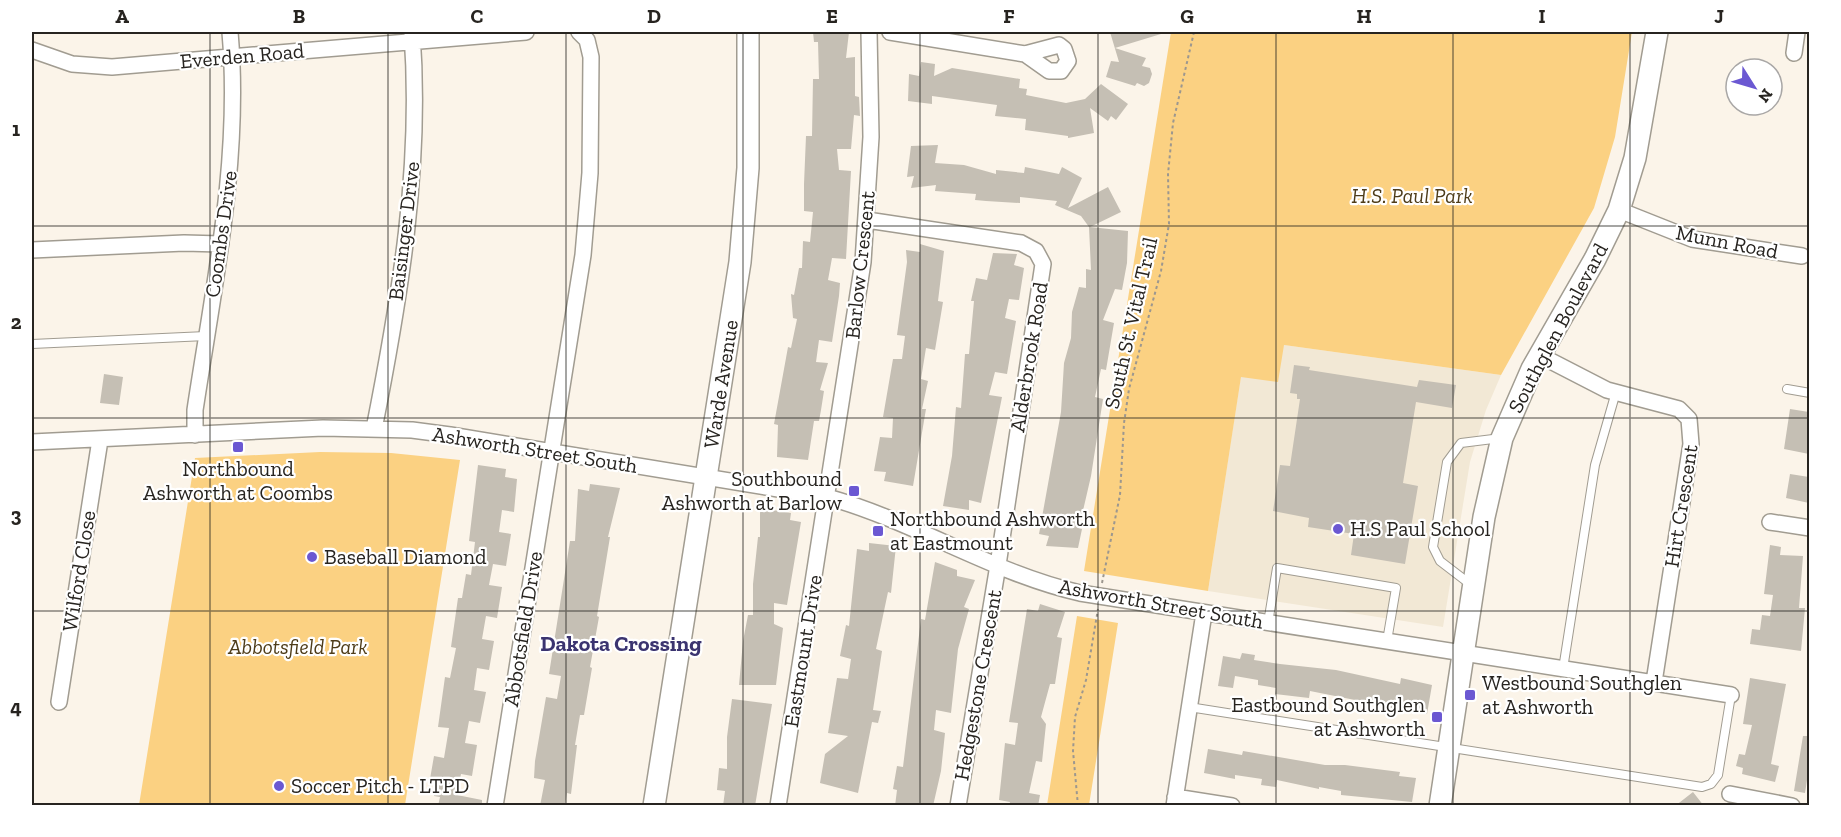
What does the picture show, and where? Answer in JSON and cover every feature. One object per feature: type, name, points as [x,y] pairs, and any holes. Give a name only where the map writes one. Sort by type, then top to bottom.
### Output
[{"type":"street","name":"Coombs Drive","points":[[195,435],[195,410],[221,244],[232,149],[230,32]]},
{"type":"street","name":"Everden Road","points":[[32,50],[72,64],[102,67],[232,56],[412,36],[526,32]]},
{"type":"street","points":[[552,452],[583,255],[590,183],[591,57],[587,40],[579,32]]},
{"type":"street","name":"Warde Avenue","points":[[654,806],[732,318],[745,213],[750,121],[748,32]]},
{"type":"street","name":"Barlow Crescent","points":[[827,497],[859,293],[867,220],[874,32]]},
{"type":"street","points":[[890,32],[1025,54]]},
{"type":"street","name":"Southglen Boulevard","points":[[1440,806],[1484,517],[1502,438],[1517,400],[1619,210],[1635,158],[1657,32]]},
{"type":"street","points":[[1794,53],[1797,32]]},
{"type":"street","name":"Baisinger Drive","points":[[374,429],[410,206],[414,151],[412,36]]},
{"type":"street","name":"Munn Road","points":[[1619,210],[1692,239],[1802,256]]},
{"type":"street","name":"Alderbrook Road","points":[[867,220],[1021,243],[1033,248],[1042,260],[1043,272],[998,565]]},
{"type":"street","points":[[32,250],[184,243],[221,244]]},
{"type":"street","name":"Hirt Crescent","points":[[1541,356],[1575,375],[1616,392],[1679,409],[1689,419],[1691,444],[1654,682]]},
{"type":"street","name":"Ashworth Street South","points":[[32,442],[323,428],[412,430],[827,497],[868,510],[998,565],[1066,590],[1731,695]]},
{"type":"street","name":"Wilford Close","points":[[59,702],[100,440]]},
{"type":"street","name":"Abbotsfield Drive","points":[[495,806],[552,452]]},
{"type":"street","name":"Eastmount Drive","points":[[778,806],[827,497]]},
{"type":"street","points":[[1770,522],[1809,528]]},
{"type":"street","name":"Hedgestone Crescent","points":[[958,806],[998,565]]},
{"type":"street","points":[[1204,613],[1174,801],[1232,806]]},
{"type":"street","points":[[1730,794],[1792,806]]},
{"type":"lane","points":[[32,344],[206,336]]},
{"type":"lane","points":[[1787,388],[1809,393]]},
{"type":"lane","points":[[1563,669],[1595,465],[1616,392]]},
{"type":"lane","points":[[1474,587],[1440,561],[1433,547],[1447,462],[1461,443],[1502,438]]},
{"type":"lane","points":[[1268,623],[1277,568],[1396,588],[1386,642]]},
{"type":"lane","points":[[1189,707],[1706,787],[1718,775],[1731,695]]},
{"type":"path","name":"South St. Vital Trail","points":[[1102,586],[1120,495],[1124,423],[1129,388],[1161,271],[1169,224],[1168,174],[1173,123],[1194,32]]},
{"type":"path","points":[[1078,806],[1073,751],[1075,717],[1086,680],[1098,607]]},
{"type":"shaded area","name":"H.S Paul School","points":[[1284,345],[1501,375],[1486,410],[1470,462],[1443,627],[1208,591],[1241,376]]},
{"type":"green space","name":"H.S. Paul Park","points":[[1171,32],[1632,32],[1615,137],[1594,208],[1501,375],[1284,345],[1278,382],[1241,377],[1208,591],[1084,571]]},
{"type":"green space","name":"Abbotsfield Park","points":[[320,452],[391,453],[460,460],[405,805],[139,805],[195,458]]},
{"type":"green space","points":[[1077,616],[1118,623],[1089,805],[1047,805]]},
{"type":"building","points":[[813,32],[849,32],[846,58],[855,57],[855,96],[859,97],[860,116],[854,115],[851,149],[837,149],[839,170],[851,171],[846,259],[832,258],[828,280],[840,283],[839,296],[832,342],[819,340],[816,362],[828,363],[820,390],[824,391],[819,421],[814,421],[808,460],[777,457],[778,425],[774,424],[788,347],[791,348],[797,319],[793,318],[791,294],[794,295],[799,268],[802,268],[803,241],[810,242],[813,212],[804,211],[804,184],[806,136],[812,136],[813,79],[819,79],[818,42],[814,42]]},
{"type":"building","points":[[1110,32],[1160,32],[1161,34],[1115,48],[1146,58],[1142,66],[1150,68],[1152,74],[1149,83],[1144,86],[1137,83],[1135,86],[1106,77],[1111,61],[1119,62]]},
{"type":"building","points":[[921,62],[935,64],[934,76],[952,68],[1020,79],[1019,88],[1027,89],[1026,95],[1066,103],[1085,99],[1101,84],[1128,104],[1116,120],[1111,116],[1108,121],[1090,108],[1094,133],[1068,138],[1068,136],[1025,130],[1026,119],[995,116],[997,105],[932,96],[932,104],[908,101],[909,74],[919,76]]},
{"type":"building","points":[[938,145],[935,163],[964,165],[996,174],[996,170],[1024,173],[1025,167],[1059,174],[1062,167],[1082,178],[1068,208],[1108,187],[1121,212],[1090,227],[1128,231],[1127,263],[1122,290],[1115,289],[1103,320],[1114,323],[1106,370],[1101,369],[1095,397],[1103,399],[1091,476],[1079,528],[1082,529],[1078,548],[1046,546],[1049,536],[1039,534],[1061,412],[1064,363],[1071,338],[1072,312],[1079,287],[1086,288],[1086,269],[1091,270],[1089,227],[1081,216],[1055,205],[1057,201],[1020,197],[1020,203],[986,201],[975,200],[976,194],[935,191],[936,185],[911,188],[914,176],[907,177],[911,146]]},
{"type":"building","points":[[920,244],[944,251],[938,301],[943,302],[935,350],[926,348],[921,379],[928,381],[922,409],[926,409],[913,486],[884,481],[886,472],[874,471],[880,437],[892,438],[893,418],[883,417],[893,359],[902,359],[905,336],[897,335],[907,262],[906,250],[920,252]]},
{"type":"building","points":[[993,253],[1017,254],[1014,265],[1024,268],[1019,300],[1009,299],[1005,318],[1016,321],[1007,374],[995,372],[989,395],[1002,397],[981,503],[969,500],[969,510],[943,506],[952,456],[956,407],[961,408],[965,354],[969,354],[974,301],[971,301],[976,278],[987,280]]},
{"type":"building","points":[[1294,365],[1310,367],[1309,370],[1417,387],[1419,380],[1456,385],[1452,408],[1416,402],[1403,483],[1418,486],[1405,564],[1351,555],[1354,534],[1308,527],[1309,518],[1273,511],[1280,465],[1290,466],[1300,399],[1297,399],[1297,394],[1290,393]]},
{"type":"building","points":[[104,374],[123,377],[119,405],[100,403]]},
{"type":"building","points":[[1790,409],[1809,412],[1809,454],[1784,449]]},
{"type":"building","points":[[478,465],[506,469],[505,477],[517,479],[514,512],[502,510],[499,532],[511,534],[506,566],[493,564],[489,585],[502,587],[497,618],[486,616],[482,639],[494,641],[489,670],[477,668],[474,690],[486,692],[480,723],[469,721],[465,743],[477,745],[472,776],[461,774],[457,795],[482,800],[482,806],[438,806],[440,797],[434,796],[436,780],[430,779],[434,756],[444,758],[449,728],[438,727],[445,677],[450,678],[456,648],[451,647],[458,598],[462,598],[466,574],[471,575],[475,542],[469,541]]},
{"type":"building","points":[[1790,474],[1809,477],[1809,503],[1786,498]]},
{"type":"building","points":[[590,484],[620,488],[608,537],[610,537],[597,616],[599,617],[590,667],[592,668],[584,715],[580,715],[575,745],[577,745],[571,794],[567,793],[565,806],[540,806],[545,780],[534,778],[535,761],[546,697],[557,699],[561,676],[549,674],[570,541],[575,541],[578,489],[589,491]]},
{"type":"building","points":[[760,508],[791,513],[790,520],[801,522],[787,605],[774,603],[774,624],[783,628],[776,685],[739,685],[748,615],[753,615],[753,584],[758,537],[760,537]]},
{"type":"building","points":[[869,543],[896,546],[891,593],[888,592],[876,649],[882,651],[873,710],[881,711],[878,723],[872,722],[858,793],[820,783],[825,754],[848,736],[828,733],[837,678],[848,679],[851,659],[840,656],[846,625],[849,626],[857,549],[869,551]]},
{"type":"building","points":[[1770,545],[1781,547],[1780,555],[1803,556],[1799,608],[1805,608],[1801,651],[1750,644],[1752,629],[1760,630],[1762,615],[1770,616],[1773,595],[1764,594]]},
{"type":"building","points":[[935,562],[957,570],[957,576],[975,580],[964,607],[969,609],[958,649],[951,713],[936,710],[934,730],[945,733],[941,771],[933,806],[895,806],[897,790],[893,789],[897,766],[903,767],[921,619],[925,620]]},
{"type":"building","points":[[1040,604],[1065,612],[1057,637],[1062,638],[1055,684],[1050,684],[1041,717],[1046,724],[1042,762],[1036,761],[1029,793],[1040,795],[1038,806],[1009,806],[1010,802],[999,800],[1005,743],[1015,745],[1018,723],[1009,722],[1027,609],[1038,611]]},
{"type":"building","points":[[1242,653],[1255,655],[1254,660],[1336,670],[1400,684],[1401,678],[1432,685],[1427,714],[1369,704],[1369,707],[1354,704],[1355,700],[1310,691],[1309,698],[1275,694],[1276,688],[1258,685],[1258,680],[1235,676],[1233,688],[1218,686],[1223,656],[1240,659]]},
{"type":"building","points":[[1750,678],[1786,684],[1771,764],[1779,766],[1775,782],[1742,774],[1743,768],[1736,766],[1739,754],[1745,755],[1752,725],[1743,724]]},
{"type":"building","points":[[732,699],[772,704],[755,806],[723,806],[725,791],[717,790],[719,768],[727,769],[727,737]]},
{"type":"building","points":[[1803,736],[1809,736],[1809,767],[1805,793],[1794,791]]},
{"type":"building","points":[[1208,749],[1242,755],[1243,751],[1325,765],[1345,765],[1400,772],[1399,776],[1416,778],[1412,802],[1341,795],[1341,791],[1277,780],[1276,787],[1261,785],[1262,779],[1235,775],[1235,779],[1204,773]]},
{"type":"building","points":[[1693,792],[1704,806],[1675,806]]},
{"type":"place","name":"Northbound Ashworth at Coombs","points":[[238,447]]},
{"type":"place","name":"Southbound Ashworth at Barlow","points":[[854,491]]},
{"type":"place","name":"H.S Paul School","points":[[1338,529]]},
{"type":"place","name":"Northbound Ashworth at Eastmount","points":[[878,531]]},
{"type":"place","name":"Baseball Diamond","points":[[312,557]]},
{"type":"place","name":"Westbound Southglen at Ashworth","points":[[1470,695]]},
{"type":"place","name":"Eastbound Southglen at Ashworth","points":[[1437,717]]},
{"type":"place","name":"Soccer Pitch - LTPD","points":[[279,786]]},
{"type":"district","name":"Dakota Crossing","points":[[621,643]]}]
